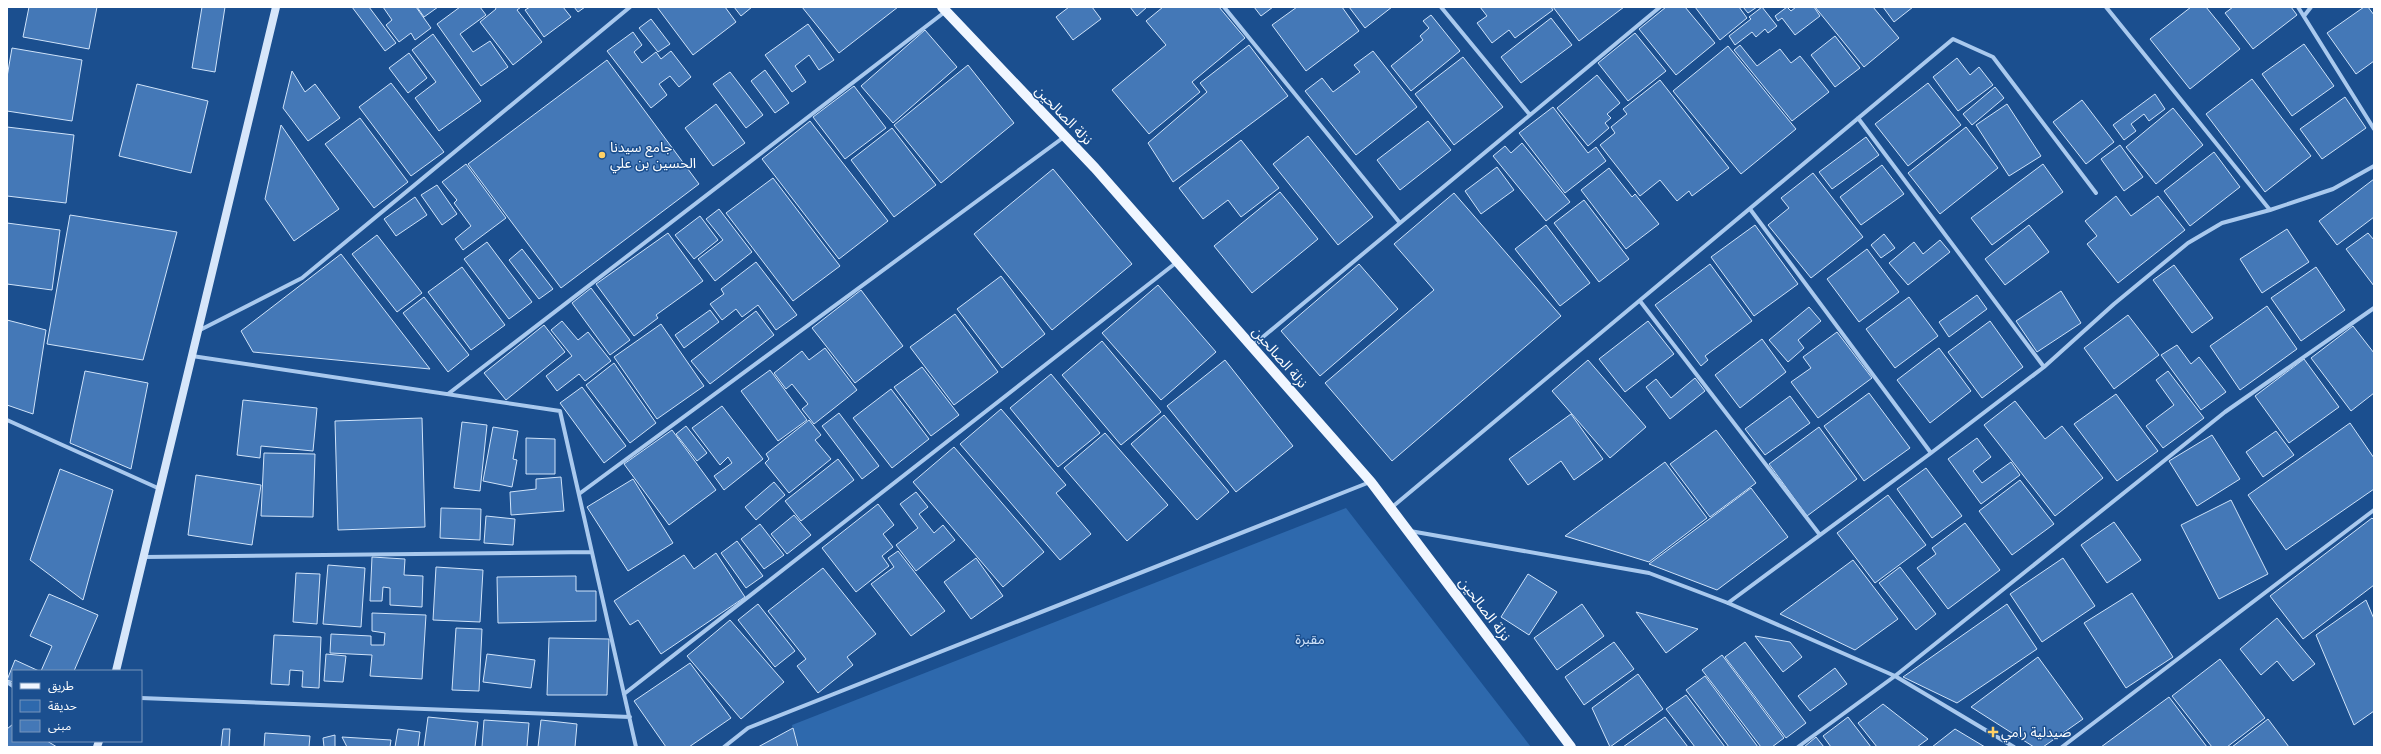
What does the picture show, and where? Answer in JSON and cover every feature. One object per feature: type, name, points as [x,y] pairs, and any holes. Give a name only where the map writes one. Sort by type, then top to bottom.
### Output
[{"type":"main road","name":"نزلة الصالحين","points":[[944,9],[1064,137],[1177,262],[1371,482],[1571,747]]},
{"type":"street","points":[[116,670],[276,7]]},
{"type":"street","points":[[198,331],[302,278],[630,7]]},
{"type":"street","points":[[1224,7],[1400,223]]},
{"type":"street","points":[[1441,7],[1530,115]]},
{"type":"street","points":[[2106,7],[2270,210]]},
{"type":"street","points":[[2298,7],[2374,129]]},
{"type":"street","points":[[2304,16],[2311,7]]},
{"type":"street","points":[[1252,346],[1657,8]]},
{"type":"street","points":[[448,394],[944,9]]},
{"type":"street","points":[[1391,508],[1952,39],[1993,57],[2096,193]]},
{"type":"street","points":[[1858,118],[2044,367]]},
{"type":"street","points":[[579,494],[1064,137]]},
{"type":"street","points":[[1728,603],[1931,453],[2044,367],[2188,243],[2222,223],[2270,210],[2333,189],[2374,166]]},
{"type":"street","points":[[1750,209],[1931,453]]},
{"type":"street","points":[[624,694],[1177,262]]},
{"type":"street","points":[[1640,301],[1820,535]]},
{"type":"street","points":[[1798,747],[1895,676],[2225,412],[2374,308]]},
{"type":"street","points":[[192,356],[560,411],[636,747]]},
{"type":"street","points":[[7,420],[160,489]]},
{"type":"street","points":[[724,747],[748,728],[1371,482]]},
{"type":"street","points":[[2062,747],[2374,510]]},
{"type":"street","points":[[1408,530],[1649,573],[1728,603],[1895,676],[2014,747]]},
{"type":"street","points":[[143,557],[592,552]]},
{"type":"street","points":[[142,698],[630,717]]},
{"type":"green space","name":"مقبرة","points":[[1346,508],[1531,747],[799,747],[792,725]]},
{"type":"building","points":[[29,7],[97,7],[89,49],[23,37]]},
{"type":"building","points":[[202,7],[225,7],[215,72],[192,68]]},
{"type":"building","points":[[352,7],[369,7],[396,43],[385,51]]},
{"type":"building","points":[[383,7],[416,7],[431,28],[415,40],[411,33],[399,42],[386,25],[392,20]]},
{"type":"building","points":[[417,7],[438,7],[424,17]]},
{"type":"building","points":[[460,7],[480,7],[486,15],[460,34],[473,52],[490,41],[508,67],[481,86],[437,24]]},
{"type":"building","points":[[495,7],[521,7],[517,10],[542,42],[513,65],[480,22],[496,9]]},
{"type":"building","points":[[530,7],[563,7],[571,17],[544,37],[525,10]]},
{"type":"building","points":[[574,7],[585,7],[578,12]]},
{"type":"building","points":[[657,7],[725,7],[736,22],[693,55]]},
{"type":"building","points":[[734,7],[752,7],[741,16]]},
{"type":"building","points":[[802,7],[898,7],[839,53]]},
{"type":"building","points":[[1069,7],[1092,7],[1101,19],[1073,40],[1056,17]]},
{"type":"building","points":[[1130,7],[1147,7],[1137,16]]},
{"type":"building","points":[[1163,7],[1219,7],[1245,38],[1192,82],[1200,92],[1149,134],[1112,90],[1166,45],[1146,21]]},
{"type":"building","points":[[1254,7],[1273,7],[1261,16]]},
{"type":"building","points":[[1297,7],[1342,7],[1359,31],[1306,71],[1272,25]]},
{"type":"building","points":[[1349,7],[1392,7],[1365,28]]},
{"type":"building","points":[[1480,7],[1551,7],[1553,10],[1515,38],[1509,30],[1492,43],[1477,23],[1487,16]]},
{"type":"building","points":[[1553,7],[1624,7],[1579,41]]},
{"type":"building","points":[[1666,7],[1685,7],[1715,43],[1676,75],[1639,29]]},
{"type":"building","points":[[1695,7],[1739,7],[1747,18],[1720,40]]},
{"type":"building","points":[[1743,7],[1757,7],[1748,13]]},
{"type":"building","points":[[1762,7],[1777,26],[1768,33],[1765,29],[1756,37],[1752,32],[1735,45],[1729,36],[1751,19],[1749,17]]},
{"type":"building","points":[[1787,7],[1791,11],[1796,7],[1814,7],[1820,16],[1795,35],[1782,18],[1778,21],[1775,16]]},
{"type":"building","points":[[1815,7],[1873,7],[1899,38],[1864,67]]},
{"type":"building","points":[[1883,7],[1913,7],[1894,22]]},
{"type":"building","points":[[2191,7],[2206,7],[2240,49],[2190,89],[2150,39]]},
{"type":"building","points":[[2233,7],[2291,7],[2297,15],[2253,49],[2225,13]]},
{"type":"building","points":[[2364,7],[2368,7],[2374,15],[2374,61],[2356,74],[2327,33]]},
{"type":"building","points":[[1431,15],[1460,51],[1411,91],[1391,66],[1423,40],[1420,36],[1429,28],[1423,21]]},
{"type":"building","points":[[1551,18],[1572,45],[1521,83],[1501,57]]},
{"type":"building","points":[[651,19],[670,44],[658,52],[639,28]]},
{"type":"building","points":[[808,24],[834,60],[819,70],[809,55],[795,66],[806,82],[792,92],[765,55]]},
{"type":"building","points":[[925,30],[957,67],[893,123],[861,86]]},
{"type":"building","points":[[633,32],[642,45],[634,52],[642,63],[656,52],[661,59],[671,51],[691,77],[679,87],[670,76],[659,84],[667,95],[651,108],[607,51]]},
{"type":"building","points":[[1635,33],[1666,71],[1628,101],[1598,63]]},
{"type":"building","points":[[433,34],[481,101],[439,131],[415,98],[436,82],[412,50]]},
{"type":"building","points":[[1835,36],[1860,68],[1835,87],[1811,55]]},
{"type":"building","points":[[2304,44],[2334,86],[2292,116],[2262,74]]},
{"type":"building","points":[[1249,45],[1288,96],[1173,182],[1148,143],[1207,92],[1200,83]]},
{"type":"building","points":[[1740,45],[1757,66],[1780,49],[1791,63],[1800,56],[1829,92],[1792,121],[1734,50]]},
{"type":"building","points":[[1728,46],[1796,129],[1741,174],[1673,91]]},
{"type":"building","points":[[12,48],[82,60],[72,121],[7,111],[7,77]]},
{"type":"building","points":[[1373,51],[1417,107],[1356,155],[1305,91],[1322,78],[1333,92],[1360,72],[1354,65]]},
{"type":"building","points":[[409,53],[427,78],[408,93],[389,68]]},
{"type":"building","points":[[1463,57],[1503,107],[1454,145],[1415,94]]},
{"type":"building","points":[[1957,58],[1970,75],[1979,67],[1993,85],[1958,111],[1933,77]]},
{"type":"building","points":[[607,60],[699,184],[561,288],[468,164]]},
{"type":"building","points":[[968,65],[1014,123],[941,183],[894,125]]},
{"type":"building","points":[[765,70],[789,103],[775,113],[751,81]]},
{"type":"building","points":[[292,71],[305,92],[315,84],[340,118],[308,141],[283,108]]},
{"type":"building","points":[[730,72],[763,115],[746,128],[713,84]]},
{"type":"building","points":[[1597,75],[1620,103],[1607,114],[1611,118],[1605,123],[1609,128],[1588,146],[1557,108]]},
{"type":"building","points":[[2252,79],[2311,156],[2265,192],[2206,114]]},
{"type":"building","points":[[1660,80],[1729,168],[1692,196],[1689,191],[1677,201],[1660,180],[1640,196],[1600,145],[1615,133],[1611,127],[1627,114],[1623,109]]},
{"type":"building","points":[[391,83],[444,152],[411,176],[359,107]]},
{"type":"building","points":[[1928,83],[1961,125],[1908,166],[1875,124]]},
{"type":"building","points":[[137,84],[208,101],[191,173],[119,156]]},
{"type":"building","points":[[854,86],[886,128],[845,159],[813,117]]},
{"type":"building","points":[[1995,87],[2004,98],[1972,125],[1963,114]]},
{"type":"building","points":[[2155,94],[2165,109],[2149,121],[2144,114],[2131,124],[2136,131],[2124,140],[2113,125]]},
{"type":"building","points":[[2345,97],[2366,128],[2322,159],[2300,129]]},
{"type":"building","points":[[2082,100],[2114,142],[2086,164],[2053,122]]},
{"type":"building","points":[[716,104],[745,143],[713,166],[685,128]]},
{"type":"building","points":[[2007,104],[2041,156],[2009,176],[1976,125]]},
{"type":"building","points":[[1553,107],[1588,153],[1596,147],[1606,161],[1565,193],[1519,133]]},
{"type":"building","points":[[2173,108],[2203,145],[2156,184],[2126,147]]},
{"type":"building","points":[[360,118],[408,182],[374,208],[325,144]]},
{"type":"building","points":[[810,121],[888,221],[839,259],[762,159]]},
{"type":"building","points":[[1428,121],[1451,150],[1400,190],[1377,160]]},
{"type":"building","points":[[281,125],[339,209],[294,241],[265,199]]},
{"type":"building","points":[[7,127],[74,135],[66,203],[7,196]]},
{"type":"building","points":[[1966,127],[1998,168],[1940,214],[1908,173]]},
{"type":"building","points":[[892,128],[936,185],[894,217],[851,160]]},
{"type":"building","points":[[1308,136],[1373,217],[1338,245],[1273,164]]},
{"type":"building","points":[[1866,137],[1879,155],[1832,189],[1819,172]]},
{"type":"building","points":[[1241,140],[1279,188],[1241,217],[1228,200],[1203,219],[1179,188]]},
{"type":"building","points":[[1522,143],[1570,202],[1546,221],[1493,156],[1505,146],[1511,153]]},
{"type":"building","points":[[2120,145],[2143,177],[2124,191],[2101,159]]},
{"type":"building","points":[[2214,152],[2240,187],[2190,226],[2164,191]]},
{"type":"building","points":[[466,164],[506,218],[463,250],[455,239],[471,226],[454,203],[457,200],[442,182]]},
{"type":"building","points":[[2043,164],[2063,192],[1992,245],[1971,218]]},
{"type":"building","points":[[1882,165],[1904,194],[1861,225],[1840,197]]},
{"type":"building","points":[[1497,167],[1514,190],[1481,214],[1465,191]]},
{"type":"building","points":[[1609,168],[1632,197],[1635,194],[1659,224],[1626,249],[1581,190]]},
{"type":"building","points":[[1053,169],[1132,264],[1052,330],[974,234]]},
{"type":"building","points":[[1813,173],[1863,237],[1811,278],[1768,225],[1789,208],[1781,198]]},
{"type":"building","points":[[773,178],[840,266],[793,301],[726,213]]},
{"type":"building","points":[[2374,179],[2374,217],[2337,245],[2319,221]]},
{"type":"building","points":[[437,185],[457,214],[442,225],[421,195]]},
{"type":"building","points":[[1280,192],[1318,239],[1252,293],[1214,246]]},
{"type":"building","points":[[1454,193],[1561,316],[1392,461],[1325,383],[1434,290],[1394,244]]},
{"type":"building","points":[[2116,196],[2131,216],[2158,196],[2185,230],[2118,283],[2087,244],[2097,236],[2085,221]]},
{"type":"building","points":[[415,197],[427,215],[396,236],[384,219]]},
{"type":"building","points":[[1584,200],[1629,259],[1599,282],[1554,223]]},
{"type":"building","points":[[719,209],[752,252],[715,281],[698,259],[723,240],[706,219]]},
{"type":"building","points":[[70,215],[177,232],[143,360],[47,344]]},
{"type":"building","points":[[700,216],[718,240],[694,259],[675,235]]},
{"type":"building","points":[[7,223],[60,230],[52,290],[7,284]]},
{"type":"building","points":[[1546,225],[1590,283],[1560,306],[1515,249]]},
{"type":"building","points":[[1755,225],[1798,284],[1754,316],[1711,257]]},
{"type":"building","points":[[2029,225],[2049,252],[2005,285],[1985,259]]},
{"type":"building","points":[[2287,229],[2309,262],[2262,293],[2240,259]]},
{"type":"building","points":[[668,233],[703,281],[656,315],[658,318],[634,336],[596,284]]},
{"type":"building","points":[[2368,233],[2374,240],[2374,286],[2346,249]]},
{"type":"building","points":[[1884,234],[1895,248],[1881,258],[1871,245]]},
{"type":"building","points":[[377,235],[422,293],[397,312],[352,254]]},
{"type":"building","points":[[1940,240],[1950,252],[1908,285],[1889,263],[1914,242],[1923,254]]},
{"type":"building","points":[[487,242],[532,302],[509,319],[464,259]]},
{"type":"building","points":[[522,249],[553,289],[539,299],[509,260]]},
{"type":"building","points":[[1867,249],[1899,292],[1859,322],[1827,279]]},
{"type":"building","points":[[341,254],[430,369],[253,352],[241,331]]},
{"type":"building","points":[[756,262],[797,315],[776,330],[758,305],[742,317],[736,309],[722,320],[710,304],[724,294],[721,289]]},
{"type":"building","points":[[1359,264],[1398,309],[1320,376],[1281,331]]},
{"type":"building","points":[[1710,264],[1752,321],[1705,356],[1708,360],[1701,366],[1655,305]]},
{"type":"building","points":[[2174,265],[2213,318],[2192,333],[2153,280]]},
{"type":"building","points":[[462,267],[505,325],[471,350],[428,292]]},
{"type":"building","points":[[2316,267],[2345,310],[2301,341],[2271,298]]},
{"type":"building","points":[[1001,276],[1045,334],[1002,368],[957,309]]},
{"type":"building","points":[[1158,285],[1216,352],[1161,400],[1102,333]]},
{"type":"building","points":[[591,288],[630,340],[610,355],[572,303]]},
{"type":"building","points":[[861,290],[903,346],[855,383],[812,328]]},
{"type":"building","points":[[2061,291],[2081,323],[2037,352],[2016,321]]},
{"type":"building","points":[[1977,295],[1987,309],[1949,337],[1939,322]]},
{"type":"building","points":[[424,297],[469,355],[448,372],[403,313]]},
{"type":"building","points":[[1909,297],[1938,336],[1895,368],[1866,329]]},
{"type":"building","points":[[2267,306],[2297,349],[2240,390],[2210,346]]},
{"type":"building","points":[[1809,307],[1821,321],[1798,340],[1804,348],[1788,362],[1769,340]]},
{"type":"building","points":[[710,310],[719,322],[684,348],[675,335]]},
{"type":"building","points":[[756,311],[774,335],[710,384],[691,361]]},
{"type":"building","points":[[955,314],[998,372],[954,405],[910,347]]},
{"type":"building","points":[[2128,315],[2159,355],[2114,389],[2084,348]]},
{"type":"building","points":[[7,320],[46,330],[33,414],[7,405]]},
{"type":"building","points":[[562,321],[578,340],[588,332],[611,361],[585,381],[579,374],[557,391],[546,376],[572,356],[551,330]]},
{"type":"building","points":[[1648,321],[1674,354],[1625,392],[1599,359]]},
{"type":"building","points":[[1990,321],[2023,367],[1982,398],[1948,352]]},
{"type":"building","points":[[661,324],[704,386],[657,419],[614,357]]},
{"type":"building","points":[[544,325],[565,352],[506,400],[484,373]]},
{"type":"building","points":[[2353,326],[2374,353],[2374,393],[2351,411],[2311,358]]},
{"type":"building","points":[[1837,332],[1872,378],[1818,418],[1791,382],[1811,368],[1803,357]]},
{"type":"building","points":[[1762,339],[1786,372],[1740,408],[1715,375]]},
{"type":"building","points":[[1102,341],[1161,412],[1121,445],[1062,375]]},
{"type":"building","points":[[2177,345],[2191,364],[2199,357],[2226,392],[2201,410],[2161,355]]},
{"type":"building","points":[[825,348],[857,390],[814,424],[802,409],[808,404],[792,384],[786,389],[774,373],[802,351],[809,360]]},
{"type":"building","points":[[1939,348],[1971,391],[1930,423],[1897,380]]},
{"type":"building","points":[[2304,359],[2339,407],[2289,443],[2255,396]]},
{"type":"building","points":[[1225,360],[1293,446],[1236,492],[1167,406]]},
{"type":"building","points":[[1588,360],[1646,427],[1610,458],[1552,391]]},
{"type":"building","points":[[614,363],[656,423],[630,443],[586,385]]},
{"type":"building","points":[[922,367],[959,415],[931,436],[894,387]]},
{"type":"building","points":[[770,370],[807,420],[778,441],[741,391]]},
{"type":"building","points":[[85,371],[148,383],[131,469],[70,443]]},
{"type":"building","points":[[2168,371],[2204,418],[2163,448],[2146,426],[2174,405],[2156,380]]},
{"type":"building","points":[[1051,374],[1100,433],[1058,467],[1010,408]]},
{"type":"building","points":[[1695,378],[1705,391],[1670,419],[1646,387],[1656,379],[1671,398]]},
{"type":"building","points":[[582,387],[626,446],[604,463],[560,403]]},
{"type":"building","points":[[891,389],[929,439],[892,468],[853,418]]},
{"type":"building","points":[[1869,393],[1910,448],[1864,481],[1824,426]]},
{"type":"building","points":[[2116,394],[2158,451],[2117,481],[2074,424]]},
{"type":"building","points":[[1790,396],[1810,423],[1765,455],[1745,429]]},
{"type":"building","points":[[243,400],[317,408],[313,451],[261,446],[260,458],[237,455]]},
{"type":"building","points":[[2015,401],[2045,439],[2062,426],[2103,478],[2055,516],[1984,425]]},
{"type":"building","points":[[722,406],[763,459],[724,490],[714,476],[732,463],[728,457],[720,465],[692,428]]},
{"type":"building","points":[[1001,409],[1066,485],[1056,493],[1091,534],[1060,560],[960,444]]},
{"type":"building","points":[[839,413],[879,466],[862,479],[822,426]]},
{"type":"building","points":[[1571,414],[1603,459],[1574,480],[1561,461],[1528,485],[1509,459]]},
{"type":"building","points":[[1164,415],[1229,492],[1197,520],[1131,444]]},
{"type":"building","points":[[422,418],[425,527],[338,530],[335,421]]},
{"type":"building","points":[[809,420],[821,435],[815,440],[831,459],[789,493],[765,463],[769,459],[766,454]]},
{"type":"building","points":[[462,422],[487,425],[480,491],[454,488]]},
{"type":"building","points":[[2350,423],[2374,458],[2374,489],[2286,550],[2248,495]]},
{"type":"building","points":[[686,426],[707,453],[697,461],[676,434]]},
{"type":"building","points":[[493,427],[518,431],[513,459],[517,460],[512,487],[483,481]]},
{"type":"building","points":[[1819,427],[1857,479],[1807,516],[1769,464]]},
{"type":"building","points":[[672,430],[716,490],[669,525],[624,464]]},
{"type":"building","points":[[1716,430],[1756,483],[1710,517],[1670,464]]},
{"type":"building","points":[[2276,431],[2294,455],[2263,477],[2246,452]]},
{"type":"building","points":[[1105,433],[1168,505],[1127,541],[1064,468]]},
{"type":"building","points":[[2212,435],[2240,479],[2197,506],[2169,461]]},
{"type":"building","points":[[526,438],[555,439],[555,474],[526,474]]},
{"type":"building","points":[[1977,438],[1991,457],[1973,471],[1982,483],[2011,462],[2020,475],[1981,504],[1948,459]]},
{"type":"building","points":[[954,447],[1044,552],[1003,587],[913,482]]},
{"type":"building","points":[[264,453],[315,454],[313,517],[261,516]]},
{"type":"building","points":[[838,459],[854,480],[801,521],[785,501]]},
{"type":"building","points":[[1665,462],[1707,518],[1649,562],[1565,536]]},
{"type":"building","points":[[1926,468],[1962,516],[1932,538],[1897,489]]},
{"type":"building","points":[[60,469],[113,490],[83,600],[30,560]]},
{"type":"building","points":[[196,475],[261,485],[252,545],[188,535]]},
{"type":"building","points":[[561,477],[564,511],[511,515],[510,492],[536,489],[536,479]]},
{"type":"building","points":[[633,479],[673,543],[628,571],[587,507]]},
{"type":"building","points":[[2020,480],[2054,524],[2012,555],[1979,511]]},
{"type":"building","points":[[774,482],[785,495],[756,520],[745,507]]},
{"type":"building","points":[[1751,488],[1788,537],[1717,590],[1649,564]]},
{"type":"building","points":[[916,492],[928,507],[919,514],[934,533],[943,525],[955,540],[916,571],[896,545],[918,528],[900,504]]},
{"type":"building","points":[[1888,495],[1926,545],[1875,583],[1837,533]]},
{"type":"building","points":[[2231,500],[2268,574],[2219,599],[2181,525]]},
{"type":"building","points":[[878,504],[894,525],[883,534],[893,547],[882,556],[889,566],[856,592],[822,548]]},
{"type":"building","points":[[441,508],[481,509],[480,540],[440,538]]},
{"type":"building","points":[[794,515],[811,535],[787,554],[771,534]]},
{"type":"building","points":[[486,516],[515,519],[513,545],[484,543]]},
{"type":"building","points":[[2372,518],[2374,520],[2374,585],[2303,639],[2270,596]]},
{"type":"building","points":[[2114,522],[2141,560],[2107,583],[2081,545]]},
{"type":"building","points":[[1965,523],[2000,570],[1948,609],[1917,568],[1936,554],[1932,548]]},
{"type":"building","points":[[760,524],[784,555],[764,569],[741,539]]},
{"type":"building","points":[[737,541],[763,576],[746,588],[721,553]]},
{"type":"building","points":[[898,551],[945,611],[911,636],[871,584],[894,567],[888,558]]},
{"type":"building","points":[[716,553],[745,597],[661,654],[638,620],[630,625],[614,601],[684,555],[694,569]]},
{"type":"building","points":[[372,557],[405,559],[404,575],[423,576],[422,607],[390,605],[390,588],[383,587],[382,601],[370,601]]},
{"type":"building","points":[[976,558],[1003,596],[971,619],[944,582]]},
{"type":"building","points":[[2063,558],[2095,606],[2042,642],[2010,594]]},
{"type":"building","points":[[1853,560],[1898,619],[1855,650],[1780,614]]},
{"type":"building","points":[[328,565],[365,568],[361,627],[323,624]]},
{"type":"building","points":[[436,567],[483,570],[480,622],[433,620]]},
{"type":"building","points":[[1900,567],[1936,614],[1916,630],[1879,583]]},
{"type":"building","points":[[823,568],[876,634],[847,657],[853,665],[818,693],[797,666],[806,659],[768,611]]},
{"type":"building","points":[[296,573],[320,574],[317,624],[293,622]]},
{"type":"building","points":[[1528,574],[1557,592],[1529,635],[1501,617]]},
{"type":"building","points":[[576,576],[576,591],[596,591],[596,621],[498,623],[497,577]]},
{"type":"building","points":[[2132,593],[2173,657],[2126,688],[2084,623]]},
{"type":"building","points":[[49,594],[98,615],[74,670],[41,670],[52,646],[30,636]]},
{"type":"building","points":[[2366,600],[2374,619],[2374,711],[2354,725],[2316,635]]},
{"type":"building","points":[[758,604],[795,651],[775,667],[738,620]]},
{"type":"building","points":[[1582,604],[1604,636],[1557,670],[1534,638]]},
{"type":"building","points":[[2007,604],[2037,649],[1957,703],[1903,677]]},
{"type":"building","points":[[1636,612],[1698,629],[1666,653]]},
{"type":"building","points":[[372,613],[426,615],[422,679],[370,676],[372,655],[330,653],[331,634],[371,636],[371,645],[384,645],[385,633],[372,631]]},
{"type":"building","points":[[2277,618],[2315,664],[2293,681],[2277,661],[2261,675],[2240,649]]},
{"type":"building","points":[[730,620],[784,682],[741,719],[687,656]]},
{"type":"building","points":[[456,628],[482,629],[479,691],[452,690]]},
{"type":"building","points":[[274,635],[321,637],[319,688],[302,687],[303,671],[290,670],[289,685],[271,684]]},
{"type":"building","points":[[1755,636],[1790,642],[1802,657],[1783,672]]},
{"type":"building","points":[[549,638],[609,639],[607,695],[547,695]]},
{"type":"building","points":[[1614,642],[1634,669],[1584,705],[1565,677]]},
{"type":"building","points":[[1745,642],[1806,723],[1786,738],[1725,657]]},
{"type":"building","points":[[326,654],[346,656],[343,682],[324,681]]},
{"type":"building","points":[[487,654],[535,660],[531,688],[483,682]]},
{"type":"building","points":[[1722,655],[1784,738],[1772,747],[1761,747],[1702,670]]},
{"type":"building","points":[[2038,657],[2083,719],[2043,747],[2034,747],[1971,707]]},
{"type":"building","points":[[2220,659],[2265,718],[2227,747],[2212,747],[2172,696]]},
{"type":"building","points":[[15,660],[37,670],[12,670],[12,682],[7,680]]},
{"type":"building","points":[[690,663],[731,718],[689,747],[666,747],[634,701]]},
{"type":"building","points":[[1835,668],[1847,684],[1810,711],[1798,696]]},
{"type":"building","points":[[1638,674],[1663,709],[1610,747],[1592,708]]},
{"type":"building","points":[[1705,676],[1758,747],[1729,747],[1686,690]]},
{"type":"building","points":[[1686,695],[1725,747],[1695,747],[1666,709]]},
{"type":"building","points":[[2169,697],[2207,747],[2101,747]]},
{"type":"building","points":[[1883,704],[1928,739],[1917,747],[1877,747],[1858,723]]},
{"type":"building","points":[[428,717],[478,722],[475,747],[424,747]]},
{"type":"building","points":[[1665,717],[1688,747],[1623,747]]},
{"type":"building","points":[[1848,717],[1871,747],[1831,747],[1823,736]]},
{"type":"building","points":[[2268,719],[2289,747],[2232,747]]},
{"type":"building","points":[[484,720],[529,723],[527,747],[482,747]]},
{"type":"building","points":[[541,720],[577,724],[575,747],[538,747]]},
{"type":"building","points":[[12,725],[12,742],[49,742],[57,747],[7,747],[7,729]]},
{"type":"building","points":[[793,728],[798,747],[758,747]]},
{"type":"building","points":[[223,729],[230,729],[229,747],[221,747]]},
{"type":"building","points":[[398,729],[420,732],[418,747],[395,747]]},
{"type":"building","points":[[1955,729],[1985,747],[1932,747]]},
{"type":"building","points":[[265,733],[310,736],[309,747],[264,747]]},
{"type":"building","points":[[335,735],[335,747],[324,747],[323,738]]},
{"type":"building","points":[[342,737],[391,740],[390,747],[347,747]]},
{"type":"building","points":[[1816,737],[1824,747],[1804,747]]},
{"type":"place","name":"جامع سيدنا الحسين بن علي","points":[[602,155]]},
{"type":"place","name":"صيدلية رامي","points":[[1993,732]]}]
